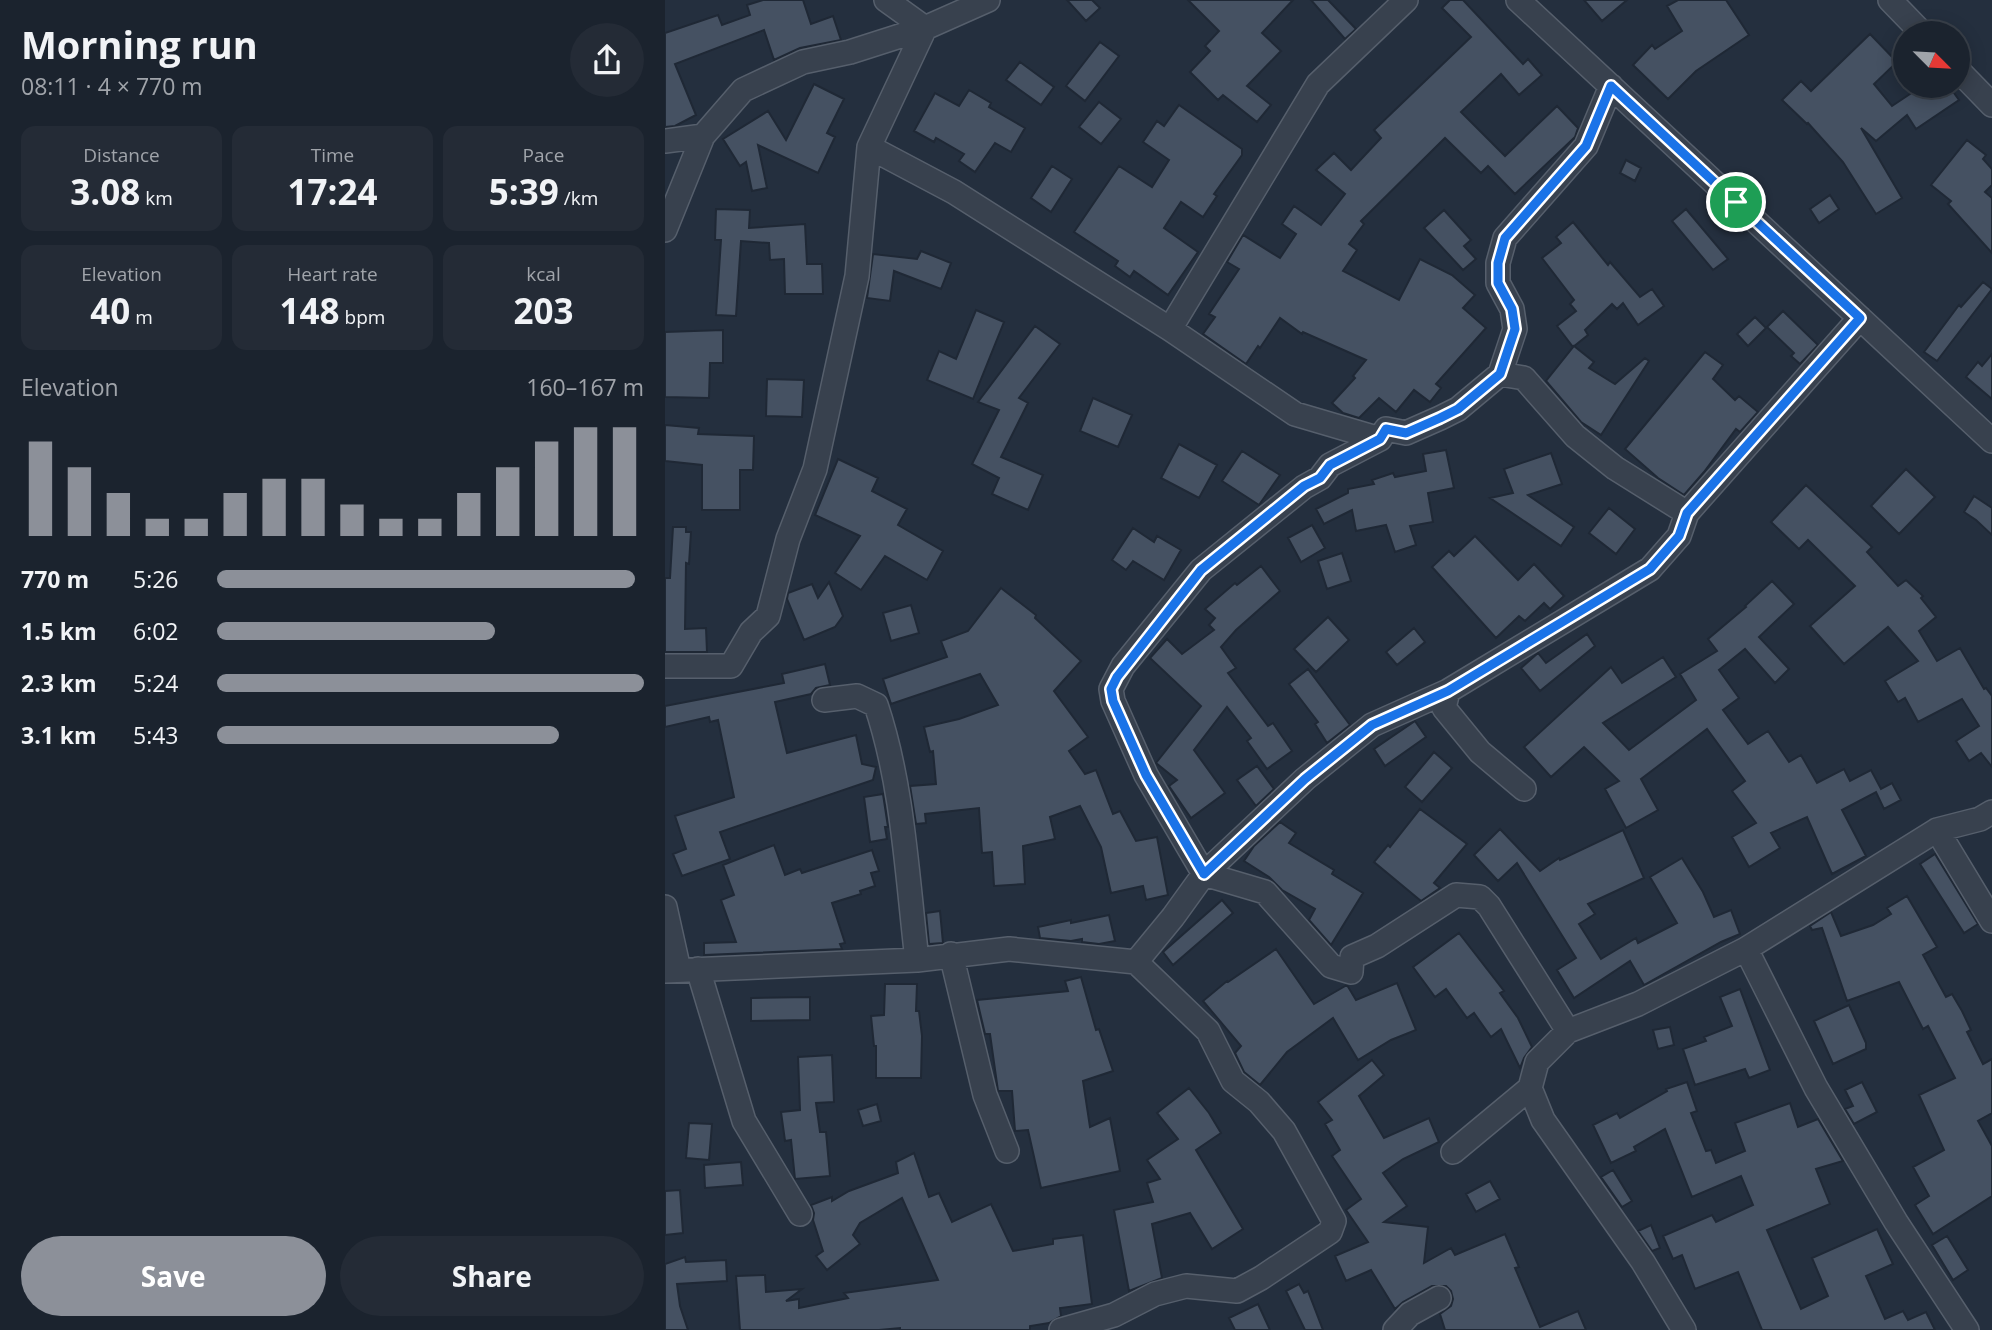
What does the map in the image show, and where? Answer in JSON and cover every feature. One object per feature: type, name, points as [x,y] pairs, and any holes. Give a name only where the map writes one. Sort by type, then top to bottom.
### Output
[{"type":"street","points":[[886,0],[925,28]]},
{"type":"street","points":[[665,230],[703,136],[743,90],[803,62],[925,28],[988,0]]},
{"type":"street","points":[[1170,329],[1318,84],[1406,0]]},
{"type":"street","points":[[1518,0],[1992,440]]},
{"type":"street","points":[[1890,0],[1910,21]]},
{"type":"street","points":[[665,666],[731,666],[751,632],[768,616],[788,539],[818,457],[856,276],[869,147],[925,28]]},
{"type":"street","points":[[1971,83],[1992,105]]},
{"type":"street","points":[[1567,1031],[1489,906],[1480,897],[1455,895],[1377,946],[1352,957],[1351,972],[1331,966],[1265,892],[1204,874],[1146,775],[1113,701],[1111,689],[1123,666],[1201,570],[1304,486],[1320,478],[1330,465],[1380,439],[1386,429],[1406,433],[1458,409],[1500,374],[1515,329],[1512,309],[1498,283],[1498,263],[1505,238],[1586,146],[1611,86]]},
{"type":"street","points":[[665,141],[703,136]]},
{"type":"street","points":[[869,147],[954,192],[1170,329],[1295,414],[1380,439]]},
{"type":"street","points":[[1136,962],[1204,874],[1305,779],[1372,725],[1448,691],[1650,569],[1679,536],[1687,513],[1860,318]]},
{"type":"street","points":[[1500,374],[1524,378],[1575,436],[1615,468],[1687,513]]},
{"type":"street","points":[[1448,691],[1444,708],[1480,752],[1524,789]]},
{"type":"street","points":[[824,700],[857,696],[876,705],[887,737],[894,778],[917,960]]},
{"type":"street","points":[[1453,1152],[1530,1088],[1537,1062],[1567,1031],[1638,1004],[1746,949],[1937,830],[1980,820],[1992,812]]},
{"type":"street","points":[[1937,830],[1992,920]]},
{"type":"street","points":[[665,908],[681,970],[744,1121],[800,1213]]},
{"type":"street","points":[[681,970],[917,960],[1009,949],[1136,962],[1208,1031],[1233,1081],[1259,1102],[1284,1131],[1334,1221],[1330,1232],[1237,1291],[1186,1286],[1155,1294],[1114,1315],[1061,1330]]},
{"type":"street","points":[[1746,949],[1816,1088],[1896,1222],[1967,1330]]},
{"type":"street","points":[[951,954],[985,1095],[1007,1151]]},
{"type":"street","points":[[1530,1088],[1543,1119],[1643,1262],[1684,1330]]},
{"type":"street","points":[[1395,1330],[1410,1314],[1439,1298]]},
{"type":"building","points":[[763,0],[803,0],[811,24],[833,16],[841,40],[800,48],[774,60],[764,30],[675,64],[696,115],[675,126],[665,127],[665,33],[718,15],[722,25],[750,15],[747,5]]},
{"type":"building","points":[[1067,0],[1092,0],[1100,8],[1086,21]]},
{"type":"building","points":[[1188,0],[1293,0],[1262,33],[1281,51],[1247,86],[1271,105],[1257,122],[1223,95],[1218,100],[1190,72],[1210,51],[1205,46],[1219,31]]},
{"type":"building","points":[[1311,0],[1328,0],[1356,29],[1345,39]]},
{"type":"building","points":[[1450,0],[1463,0],[1523,64],[1528,59],[1542,75],[1519,95],[1501,74],[1461,112],[1505,156],[1557,106],[1578,128],[1575,137],[1515,194],[1488,166],[1481,173],[1445,138],[1361,221],[1364,224],[1349,244],[1357,250],[1343,271],[1399,300],[1420,259],[1452,275],[1475,295],[1463,308],[1486,328],[1436,384],[1441,388],[1430,402],[1414,390],[1396,412],[1379,398],[1359,418],[1343,413],[1332,403],[1355,378],[1353,376],[1366,360],[1303,332],[1302,334],[1280,318],[1246,364],[1203,334],[1215,317],[1209,314],[1239,269],[1227,262],[1243,235],[1280,258],[1296,234],[1282,224],[1294,206],[1321,225],[1345,194],[1316,170],[1334,153],[1351,170],[1381,138],[1374,130],[1471,37],[1442,8]]},
{"type":"building","points":[[1584,0],[1627,0],[1602,21]]},
{"type":"building","points":[[1678,0],[1726,0],[1749,35],[1696,71],[1668,99],[1633,65],[1652,45],[1655,49],[1682,31],[1667,6]]},
{"type":"building","points":[[1870,34],[1893,58],[1893,66],[1874,84],[1892,106],[1904,98],[1959,100],[1916,129],[1907,115],[1876,141],[1861,128],[1902,198],[1876,214],[1843,162],[1808,123],[1782,100],[1801,81],[1811,91]]},
{"type":"building","points":[[1100,42],[1119,56],[1085,101],[1066,86]]},
{"type":"building","points":[[1020,62],[1054,87],[1041,105],[1006,80]]},
{"type":"building","points":[[814,84],[844,99],[827,133],[835,137],[818,173],[758,145],[767,188],[752,191],[746,162],[740,166],[723,139],[768,111],[786,140]]},
{"type":"building","points":[[969,90],[991,103],[989,107],[1025,128],[1011,152],[995,143],[975,172],[959,161],[964,154],[936,138],[934,142],[914,131],[935,93],[959,106]]},
{"type":"building","points":[[1099,102],[1121,119],[1101,144],[1079,127]]},
{"type":"building","points":[[1179,105],[1242,149],[1242,155],[1214,194],[1217,196],[1203,217],[1181,202],[1164,228],[1198,252],[1168,295],[1134,271],[1130,277],[1115,266],[1118,261],[1074,232],[1119,166],[1152,187],[1169,160],[1143,142],[1157,121],[1164,126]]},
{"type":"building","points":[[1967,140],[1986,155],[1983,159],[1992,169],[1992,185],[1985,192],[1992,198],[1992,253],[1948,204],[1951,201],[1931,185]]},
{"type":"building","points":[[1626,160],[1641,168],[1635,181],[1620,173]]},
{"type":"building","points":[[1052,166],[1072,179],[1051,212],[1031,198]]},
{"type":"building","points":[[1830,195],[1839,209],[1819,223],[1810,209]]},
{"type":"building","points":[[716,209],[750,210],[749,228],[805,224],[807,264],[822,264],[823,294],[785,294],[784,259],[770,260],[769,243],[741,241],[736,316],[716,315],[721,240],[715,240]]},
{"type":"building","points":[[1686,209],[1728,259],[1713,270],[1672,221]]},
{"type":"building","points":[[1444,210],[1471,240],[1464,246],[1476,259],[1463,270],[1424,228]]},
{"type":"building","points":[[1573,222],[1608,265],[1610,262],[1640,297],[1652,289],[1664,306],[1638,325],[1623,303],[1617,309],[1612,304],[1585,330],[1588,335],[1573,347],[1557,326],[1576,311],[1570,304],[1574,300],[1542,258],[1561,243],[1556,237]]},
{"type":"building","points":[[921,251],[951,263],[941,289],[894,271],[890,301],[867,298],[873,254],[917,259]]},
{"type":"building","points":[[1983,282],[1992,289],[1937,361],[1924,352],[1959,305],[1961,307]]},
{"type":"building","points":[[976,310],[1004,322],[973,399],[927,380],[939,351],[956,359]]},
{"type":"building","points":[[1783,311],[1818,345],[1800,364],[1791,356],[1794,353],[1767,327]]},
{"type":"building","points":[[1755,317],[1766,328],[1748,346],[1737,334]]},
{"type":"building","points":[[1035,326],[1060,344],[1019,398],[1028,403],[1001,457],[1043,475],[1028,510],[992,494],[999,478],[972,464],[999,410],[978,402]]},
{"type":"building","points":[[723,330],[723,363],[710,363],[709,398],[665,397],[665,332]]},
{"type":"building","points":[[1574,346],[1594,362],[1589,368],[1615,384],[1645,358],[1649,361],[1601,435],[1581,422],[1546,381]]},
{"type":"building","points":[[1705,352],[1723,365],[1713,379],[1735,400],[1739,396],[1758,412],[1740,432],[1736,429],[1684,495],[1658,478],[1625,449]]},
{"type":"building","points":[[1992,354],[1992,399],[1966,377],[1978,362],[1982,366]]},
{"type":"building","points":[[767,379],[804,380],[802,417],[766,416]]},
{"type":"building","points":[[1093,398],[1132,415],[1118,447],[1080,431]]},
{"type":"building","points":[[665,425],[699,428],[698,434],[754,436],[753,470],[740,470],[740,510],[702,510],[702,465],[665,461]]},
{"type":"building","points":[[1179,444],[1217,465],[1199,498],[1161,478]]},
{"type":"building","points":[[1446,450],[1454,488],[1428,493],[1433,522],[1410,526],[1416,545],[1395,552],[1386,525],[1356,531],[1352,510],[1324,524],[1316,509],[1348,493],[1348,489],[1374,484],[1372,480],[1393,473],[1395,477],[1426,471],[1423,454]]},
{"type":"building","points":[[1242,451],[1280,475],[1259,505],[1222,481]]},
{"type":"building","points":[[1551,453],[1562,484],[1528,495],[1574,527],[1561,546],[1490,498],[1513,493],[1504,469]]},
{"type":"building","points":[[838,459],[878,478],[872,491],[907,509],[898,525],[943,551],[927,580],[885,556],[861,590],[835,573],[860,536],[815,515]]},
{"type":"building","points":[[1906,469],[1935,497],[1899,534],[1871,506]]},
{"type":"building","points":[[1806,485],[1872,547],[1867,552],[1898,586],[1906,580],[1923,596],[1921,598],[1936,617],[1919,631],[1937,661],[1960,648],[1984,689],[1992,696],[1992,767],[1981,753],[1969,761],[1956,741],[1979,726],[1962,699],[1918,722],[1905,698],[1898,702],[1885,681],[1918,661],[1888,627],[1844,664],[1810,626],[1855,586],[1808,540],[1799,549],[1771,522]]},
{"type":"building","points":[[1974,496],[1992,508],[1992,535],[1964,512]]},
{"type":"building","points":[[1609,508],[1635,529],[1616,554],[1589,533]]},
{"type":"building","points":[[1312,525],[1325,548],[1301,562],[1288,538]]},
{"type":"building","points":[[673,527],[686,527],[686,532],[691,532],[689,564],[686,563],[685,629],[706,628],[707,652],[665,652],[665,578],[670,578]]},
{"type":"building","points":[[1133,528],[1154,542],[1157,536],[1181,550],[1164,580],[1133,561],[1126,570],[1112,560]]},
{"type":"building","points":[[1475,536],[1518,580],[1534,564],[1564,596],[1550,609],[1544,603],[1525,621],[1519,616],[1496,638],[1432,567],[1449,551],[1454,556]]},
{"type":"building","points":[[1342,553],[1351,581],[1327,589],[1318,561]]},
{"type":"building","points":[[1261,566],[1280,591],[1221,647],[1236,668],[1228,673],[1268,726],[1273,723],[1292,751],[1267,769],[1247,741],[1251,738],[1227,707],[1194,750],[1225,793],[1191,818],[1169,786],[1177,780],[1156,763],[1201,706],[1150,658],[1167,639],[1182,654],[1214,630],[1209,625],[1215,618],[1205,609],[1235,583],[1237,585]]},
{"type":"building","points":[[1772,581],[1794,604],[1759,637],[1789,669],[1775,683],[1745,649],[1719,670],[1739,698],[1723,710],[1748,744],[1768,731],[1789,762],[1801,755],[1817,783],[1844,769],[1850,781],[1871,770],[1881,789],[1892,783],[1901,800],[1884,809],[1876,792],[1842,810],[1866,856],[1832,874],[1807,817],[1771,833],[1780,848],[1749,867],[1732,837],[1756,823],[1732,791],[1745,781],[1707,729],[1641,779],[1658,810],[1626,828],[1605,789],[1619,781],[1584,747],[1551,777],[1524,747],[1611,667],[1622,683],[1663,657],[1676,677],[1603,723],[1629,750],[1696,700],[1680,674],[1717,651],[1708,639]]},
{"type":"building","points":[[829,582],[843,616],[835,627],[804,640],[787,599],[788,593],[812,584],[818,598]]},
{"type":"building","points":[[1001,588],[1036,615],[1035,618],[1081,661],[1054,691],[1088,737],[1069,751],[1085,774],[1096,770],[1113,814],[1120,811],[1136,841],[1157,837],[1168,895],[1146,900],[1143,886],[1111,893],[1101,847],[1080,806],[1050,817],[1055,839],[1023,846],[1025,884],[994,886],[992,852],[982,853],[979,808],[925,814],[926,823],[916,824],[910,786],[936,784],[933,751],[930,752],[924,727],[959,719],[998,705],[980,674],[891,704],[883,679],[947,657],[941,641],[968,631]]},
{"type":"building","points":[[911,605],[919,633],[891,641],[883,613]]},
{"type":"building","points":[[1328,617],[1349,640],[1316,672],[1294,649]]},
{"type":"building","points":[[1414,628],[1425,642],[1397,665],[1386,652]]},
{"type":"building","points":[[1587,634],[1595,646],[1540,691],[1521,668],[1538,653],[1546,663]]},
{"type":"building","points":[[825,664],[830,685],[816,688],[811,694],[775,702],[787,753],[856,735],[862,764],[876,767],[873,780],[720,832],[730,859],[682,876],[673,854],[686,849],[675,816],[734,797],[718,720],[710,722],[709,717],[665,727],[665,706],[784,683],[782,674]]},
{"type":"building","points":[[1308,669],[1350,725],[1327,743],[1315,724],[1318,722],[1289,684]]},
{"type":"building","points":[[1415,721],[1426,737],[1385,766],[1374,749]]},
{"type":"building","points":[[1434,752],[1452,768],[1422,802],[1405,787]]},
{"type":"building","points":[[1257,766],[1274,789],[1256,806],[1237,780]]},
{"type":"building","points":[[883,794],[887,839],[870,842],[864,797]]},
{"type":"building","points":[[1420,809],[1467,844],[1434,883],[1440,888],[1421,901],[1374,862],[1388,845],[1390,847]]},
{"type":"building","points":[[1280,822],[1296,833],[1289,843],[1334,870],[1332,874],[1363,893],[1331,945],[1309,920],[1315,909],[1282,890],[1269,877],[1244,861],[1254,846]]},
{"type":"building","points":[[1500,829],[1540,871],[1559,858],[1560,860],[1623,830],[1644,878],[1588,904],[1595,914],[1579,924],[1601,959],[1636,938],[1638,943],[1677,923],[1650,877],[1682,858],[1703,892],[1714,917],[1731,910],[1740,934],[1644,985],[1630,961],[1574,998],[1557,970],[1576,958],[1517,863],[1498,881],[1474,855]]},
{"type":"building","points":[[774,845],[785,875],[800,869],[802,873],[872,850],[879,871],[871,873],[875,886],[860,891],[861,894],[832,903],[845,943],[840,944],[842,949],[704,955],[704,943],[736,942],[721,900],[734,895],[723,865]]},
{"type":"building","points":[[1935,854],[1978,924],[1964,933],[1920,864]]},
{"type":"building","points":[[1907,896],[1937,947],[1923,955],[1946,997],[1952,994],[1962,1011],[1971,1030],[1967,1032],[1983,1064],[1992,1059],[1992,1113],[1978,1121],[1992,1146],[1992,1196],[1933,1234],[1915,1205],[1929,1196],[1913,1167],[1944,1150],[1919,1095],[1955,1078],[1928,1026],[1923,1029],[1899,982],[1847,1001],[1822,928],[1812,930],[1810,926],[1831,912],[1841,936],[1873,925],[1891,914],[1887,908]]},
{"type":"building","points":[[1222,900],[1233,913],[1173,965],[1163,952]]},
{"type":"building","points":[[940,911],[943,943],[929,944],[926,913]]},
{"type":"building","points":[[1109,915],[1115,941],[1099,944],[1082,942],[1082,939],[1071,941],[1040,938],[1038,927]]},
{"type":"building","points":[[1459,933],[1504,991],[1500,993],[1518,1018],[1532,1047],[1520,1068],[1501,1029],[1491,1037],[1474,1013],[1467,1018],[1446,989],[1435,997],[1413,967]]},
{"type":"building","points":[[1276,949],[1314,1004],[1347,985],[1356,1000],[1397,983],[1416,1030],[1391,1040],[1358,1060],[1333,1018],[1287,1052],[1260,1085],[1244,1072],[1235,1053],[1241,1046],[1203,1001],[1227,981]]},
{"type":"building","points":[[1081,977],[1096,1030],[1099,1029],[1113,1071],[1083,1081],[1090,1127],[1110,1118],[1120,1171],[1041,1188],[1028,1130],[1015,1131],[1012,1091],[998,1091],[990,1034],[985,1034],[977,1000],[1068,991],[1065,981]]},
{"type":"building","points":[[885,984],[917,984],[916,1011],[919,1011],[922,1036],[921,1078],[876,1078],[876,1046],[871,1016],[884,1015]]},
{"type":"building","points":[[1740,989],[1770,1070],[1749,1078],[1745,1069],[1695,1085],[1683,1049],[1706,1041],[1704,1037],[1732,1026],[1720,997]]},
{"type":"building","points":[[810,997],[810,1020],[751,1021],[751,998]]},
{"type":"building","points":[[1849,1005],[1866,1043],[1866,1049],[1833,1064],[1814,1021]]},
{"type":"building","points":[[1670,1027],[1674,1045],[1658,1049],[1653,1030]]},
{"type":"building","points":[[832,1055],[834,1102],[816,1103],[820,1132],[826,1132],[830,1176],[795,1179],[791,1140],[785,1141],[781,1112],[800,1110],[798,1057]]},
{"type":"building","points":[[1372,1060],[1384,1075],[1359,1096],[1384,1138],[1429,1118],[1439,1142],[1403,1159],[1383,1173],[1407,1206],[1384,1222],[1428,1227],[1424,1263],[1451,1248],[1455,1255],[1505,1234],[1519,1267],[1515,1268],[1540,1327],[1578,1311],[1586,1330],[1445,1330],[1440,1314],[1451,1306],[1453,1299],[1446,1286],[1432,1286],[1395,1309],[1371,1270],[1346,1281],[1335,1256],[1368,1242],[1346,1210],[1361,1199],[1332,1156],[1340,1150],[1325,1124],[1332,1120],[1318,1102]]},
{"type":"building","points":[[1687,1082],[1697,1111],[1691,1113],[1706,1151],[1711,1150],[1716,1163],[1745,1151],[1735,1123],[1790,1103],[1798,1127],[1818,1119],[1843,1161],[1816,1169],[1830,1204],[1767,1230],[1801,1309],[1828,1296],[1812,1258],[1877,1229],[1893,1264],[1866,1276],[1885,1319],[1903,1311],[1908,1320],[1926,1312],[1935,1330],[1762,1330],[1738,1272],[1695,1289],[1682,1255],[1673,1259],[1663,1236],[1712,1215],[1716,1222],[1753,1205],[1741,1176],[1692,1197],[1665,1129],[1634,1147],[1636,1151],[1611,1163],[1593,1125],[1617,1113],[1620,1118],[1667,1091],[1666,1089]]},
{"type":"building","points":[[1862,1082],[1877,1112],[1854,1124],[1845,1109],[1853,1106],[1845,1090]]},
{"type":"building","points":[[1189,1088],[1221,1133],[1196,1150],[1243,1229],[1212,1249],[1190,1213],[1152,1224],[1162,1278],[1129,1291],[1114,1210],[1153,1202],[1147,1183],[1160,1179],[1147,1160],[1178,1139],[1157,1113]]},
{"type":"building","points":[[877,1104],[881,1121],[863,1126],[858,1110]]},
{"type":"building","points":[[689,1123],[712,1124],[709,1160],[686,1158]]},
{"type":"building","points":[[914,1153],[929,1197],[939,1193],[952,1222],[991,1204],[1013,1251],[1053,1244],[1053,1239],[1083,1235],[1092,1304],[1060,1308],[1061,1316],[1049,1323],[1030,1326],[1030,1330],[740,1330],[736,1276],[765,1275],[766,1292],[802,1289],[786,1301],[799,1299],[799,1308],[848,1298],[844,1293],[938,1280],[902,1198],[860,1223],[853,1235],[860,1244],[827,1270],[816,1256],[823,1251],[811,1205],[832,1197],[832,1201],[849,1191],[898,1173],[896,1162]]},
{"type":"building","points":[[741,1162],[743,1185],[705,1188],[704,1165]]},
{"type":"building","points":[[1613,1170],[1632,1201],[1622,1207],[1601,1177]]},
{"type":"building","points":[[1490,1181],[1500,1199],[1476,1212],[1466,1194]]},
{"type":"building","points":[[680,1190],[683,1233],[665,1235],[665,1191]]},
{"type":"building","points":[[1651,1225],[1660,1248],[1652,1251],[1638,1231]]},
{"type":"building","points":[[1947,1236],[1968,1270],[1953,1280],[1932,1245]]},
{"type":"building","points":[[685,1257],[686,1262],[726,1260],[727,1281],[677,1284],[680,1306],[688,1330],[665,1330],[665,1264]]},
{"type":"building","points":[[1299,1284],[1304,1293],[1308,1291],[1323,1330],[1305,1330],[1286,1291]]},
{"type":"building","points":[[1258,1304],[1270,1330],[1235,1330],[1229,1318]]},
{"type":"route","points":[[1611,86],[1736,202],[1860,318],[1687,513],[1679,536],[1650,569],[1448,691],[1372,725],[1305,779],[1204,874],[1146,775],[1113,701],[1111,689],[1123,666],[1201,570],[1304,486],[1320,478],[1330,465],[1380,439],[1386,429],[1406,433],[1458,409],[1500,374],[1515,329],[1512,309],[1498,283],[1498,263],[1505,238],[1586,146],[1611,86]]}]
